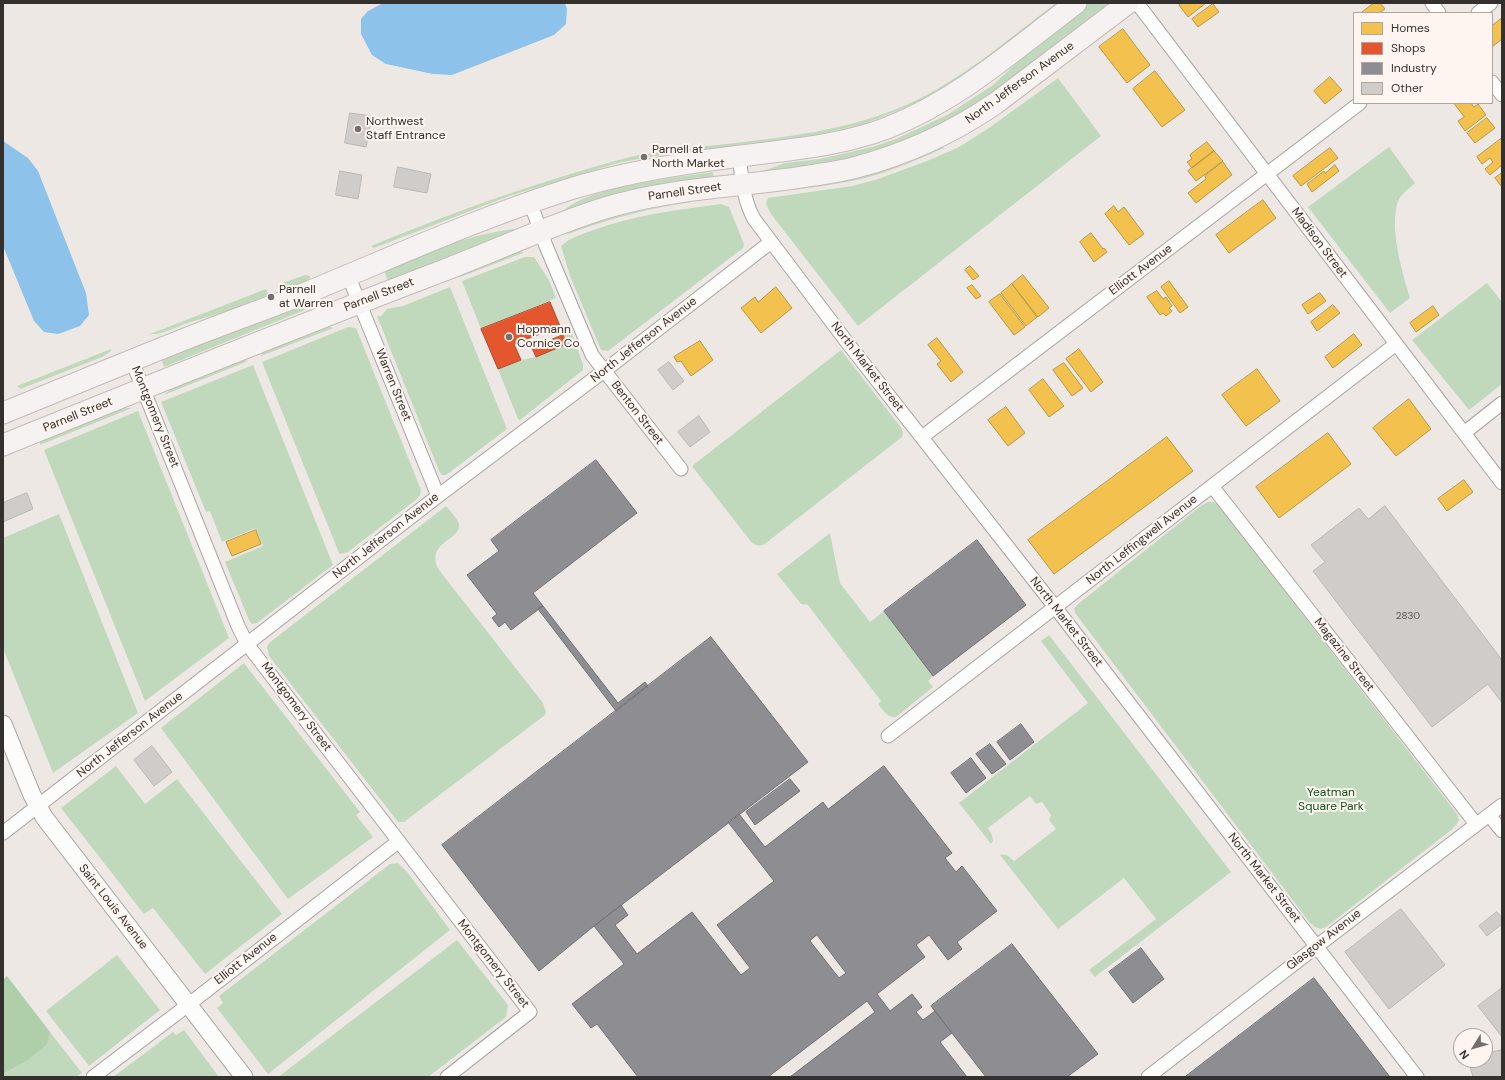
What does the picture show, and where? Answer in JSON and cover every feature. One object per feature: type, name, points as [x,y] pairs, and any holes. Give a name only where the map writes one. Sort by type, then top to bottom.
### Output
[{"type":"main road","points":[[3,413],[318,288],[436,238],[530,202],[612,177],[652,168],[802,149],[855,138],[885,129],[943,101],[986,74],[1076,3]]},
{"type":"main road","name":"North Jefferson Avenue","points":[[742,185],[804,177],[855,168],[906,151],[931,140],[974,118],[996,103],[1128,3]]},
{"type":"main road","name":"Parnell Street","points":[[3,445],[359,302],[599,210],[634,200],[664,194],[742,185]]},
{"type":"street","name":"Madison Street","points":[[1137,3],[1502,483]]},
{"type":"street","points":[[1432,3],[1439,12]]},
{"type":"street","points":[[1479,12],[1491,3]]},
{"type":"street","points":[[1493,83],[1502,95]]},
{"type":"street","name":"Elliott Avenue","points":[[922,437],[1359,104]]},
{"type":"street","name":"North Market Street","points":[[739,156],[742,185],[754,219],[846,341],[1055,607],[1417,1077]]},
{"type":"street","name":"Benton Street","points":[[530,202],[589,350],[681,469]]},
{"type":"street","name":"North Jefferson Avenue","points":[[3,833],[438,496],[604,371],[771,242]]},
{"type":"street","name":"Warren Street","points":[[348,275],[438,496]]},
{"type":"street","name":"North Leffingwell Avenue","points":[[888,736],[1396,344]]},
{"type":"street","name":"Montgomery Street","points":[[132,361],[238,626],[247,644],[530,1012],[447,1077]]},
{"type":"street","points":[[1464,433],[1502,403]]},
{"type":"street","name":"Magazine Street","points":[[1212,486],[1476,824]]},
{"type":"street","name":"Saint Louis Avenue","points":[[3,724],[38,806],[56,833],[244,1077]]},
{"type":"street","name":"Glasgow Avenue","points":[[1150,1076],[1502,805]]},
{"type":"street","points":[[1489,815],[1502,832]]},
{"type":"street","name":"Elliott Avenue","points":[[93,1077],[399,841]]},
{"type":"green space","points":[[1056,3],[1062,3],[953,83],[917,103],[864,124],[816,135],[648,157],[648,154],[660,152],[816,132],[877,116],[906,105],[946,84],[984,58]]},
{"type":"green space","points":[[1089,3],[1114,3],[991,96],[944,125],[861,158],[764,174],[763,171],[785,163],[820,159],[872,147],[896,139],[947,115],[993,85],[1042,39]]},
{"type":"green space","points":[[1058,78],[1101,136],[858,326],[771,214],[766,204],[768,198],[852,186],[875,180],[927,161],[959,147],[989,128]]},
{"type":"green space","points":[[942,146],[944,148],[903,165],[861,179],[838,184],[766,193],[770,191]]},
{"type":"green space","points":[[1389,147],[1415,183],[1399,198],[1395,224],[1403,275],[1410,298],[1390,313],[1308,207]]},
{"type":"green space","points":[[643,154],[644,158],[618,163],[509,196],[374,248],[371,246],[491,200],[593,167]]},
{"type":"green space","points":[[713,172],[714,180],[562,213],[573,204],[590,196],[610,190],[656,180]]},
{"type":"green space","points":[[692,199],[692,202],[660,207],[568,234],[567,233],[570,230],[613,215]]},
{"type":"green space","points":[[721,204],[729,207],[744,244],[743,248],[608,351],[601,350],[570,276],[561,246],[579,235],[607,225],[655,214]]},
{"type":"green space","points":[[516,229],[517,233],[388,281],[384,270],[464,240],[481,235]]},
{"type":"green space","points":[[522,251],[523,253],[460,277],[461,274]]},
{"type":"green space","points":[[525,257],[534,257],[549,280],[556,298],[481,329],[462,281]]},
{"type":"green space","points":[[305,275],[310,276],[309,282],[281,293],[277,285]]},
{"type":"green space","points":[[1487,283],[1502,302],[1502,384],[1469,410],[1412,340]]},
{"type":"green space","points":[[450,287],[507,429],[446,475],[442,475],[439,471],[377,316],[381,316],[387,309],[403,306]]},
{"type":"green space","points":[[266,289],[270,298],[188,323],[164,332],[150,334]]},
{"type":"green space","points":[[301,302],[305,310],[164,367],[161,359]]},
{"type":"green space","points":[[328,326],[333,328],[261,356],[262,353],[266,351]]},
{"type":"green space","points":[[348,327],[356,328],[421,490],[417,499],[348,552],[341,554],[339,553],[262,362]]},
{"type":"green space","points":[[571,331],[583,364],[583,370],[520,420],[518,419],[498,369],[521,360],[536,357],[567,344],[563,335]]},
{"type":"green space","points":[[111,349],[111,351],[102,357],[23,388],[20,389],[17,386]]},
{"type":"green space","points":[[841,350],[902,429],[902,437],[766,543],[761,546],[754,544],[692,466]]},
{"type":"green space","points":[[243,360],[248,361],[164,395],[171,389]]},
{"type":"green space","points":[[253,365],[333,565],[257,623],[252,624],[225,562],[263,546],[256,528],[222,542],[210,511],[206,512],[161,402]]},
{"type":"green space","points":[[132,408],[40,445],[40,442],[42,441],[118,410]]},
{"type":"green space","points":[[138,411],[229,638],[145,701],[44,450]]},
{"type":"green space","name":"Yeatman Square Park","points":[[1208,502],[1213,502],[1218,505],[1457,814],[1459,820],[1450,831],[1326,927],[1321,929],[1310,923],[1075,613],[1074,609],[1078,604],[1202,505]]},
{"type":"green space","points":[[446,506],[459,524],[455,534],[444,542],[436,553],[436,561],[439,570],[543,703],[546,712],[545,715],[404,822],[398,822],[269,656],[267,647],[269,643]]},
{"type":"green space","points":[[59,514],[138,713],[53,773],[3,648],[3,538]]},
{"type":"green space","points":[[830,533],[840,583],[870,622],[884,611],[933,676],[928,681],[933,687],[896,717],[888,715],[878,704],[881,701],[808,605],[801,604],[777,574]]},
{"type":"green space","points":[[1049,635],[1231,872],[1095,977],[1089,970],[1156,919],[1124,878],[1058,929],[1000,855],[1006,855],[1014,861],[1056,829],[1049,820],[1051,815],[1042,802],[1036,804],[1030,796],[988,828],[992,835],[993,841],[991,844],[959,803],[1088,703],[1041,641]]},
{"type":"green space","points":[[244,663],[360,812],[356,815],[373,837],[288,899],[161,728]]},
{"type":"green space","points":[[116,766],[145,804],[177,779],[282,914],[205,974],[153,908],[144,914],[61,808]]},
{"type":"green space","points":[[398,863],[408,873],[450,930],[268,1074],[217,1008],[223,1003],[219,996],[390,864]]},
{"type":"green space","points":[[457,940],[508,1005],[506,1017],[428,1077],[278,1077]]},
{"type":"green space","points":[[117,955],[160,1010],[89,1066],[46,1011]]},
{"type":"green space","points":[[7,976],[50,1032],[47,1044],[27,1061],[3,1074],[3,980]]},
{"type":"green space","points":[[184,1030],[219,1077],[113,1077],[173,1032],[176,1035]]},
{"type":"green space","points":[[50,1032],[82,1073],[76,1077],[3,1077],[3,1074],[27,1061],[46,1044]]},
{"type":"water","points":[[383,3],[565,3],[567,9],[566,24],[554,35],[452,75],[433,74],[386,64],[372,55],[361,34],[361,19],[368,11]]},
{"type":"water","points":[[3,141],[28,158],[38,171],[86,293],[89,315],[80,326],[58,334],[44,332],[34,321],[3,246]]},
{"type":"building: Homes","points":[[1182,3],[1206,3],[1188,17],[1179,5]]},
{"type":"building: Homes","points":[[1374,3],[1380,3],[1385,9],[1380,12],[1362,12]]},
{"type":"building: Homes","points":[[1213,4],[1219,12],[1198,27],[1192,19]]},
{"type":"building: Homes","points":[[1502,18],[1502,39],[1493,46],[1493,25]]},
{"type":"building: Homes","points":[[1123,29],[1150,65],[1127,83],[1099,47]]},
{"type":"building: Homes","points":[[1155,71],[1185,110],[1162,127],[1133,89]]},
{"type":"building: Homes","points":[[1330,77],[1342,90],[1325,104],[1314,91]]},
{"type":"building: Homes","points":[[1455,104],[1472,104],[1474,107],[1478,104],[1486,115],[1465,131],[1458,121],[1464,117]]},
{"type":"building: Homes","points":[[1487,118],[1495,128],[1475,143],[1467,133]]},
{"type":"building: Homes","points":[[1502,138],[1502,165],[1490,175],[1485,169],[1493,162],[1490,158],[1482,164],[1477,157]]},
{"type":"building: Homes","points":[[1207,142],[1214,151],[1192,168],[1187,162],[1192,159],[1190,155]]},
{"type":"building: Homes","points":[[1330,148],[1338,158],[1301,186],[1293,176]]},
{"type":"building: Homes","points":[[1214,151],[1223,161],[1196,181],[1188,171]]},
{"type":"building: Homes","points":[[1223,162],[1232,175],[1196,203],[1188,193],[1206,179],[1205,176]]},
{"type":"building: Homes","points":[[1335,165],[1339,171],[1312,192],[1307,184],[1324,171],[1325,173]]},
{"type":"building: Homes","points":[[1502,173],[1502,185],[1501,186],[1495,178]]},
{"type":"building: Homes","points":[[1263,200],[1276,218],[1229,253],[1216,235]]},
{"type":"building: Homes","points":[[1114,206],[1118,212],[1124,207],[1144,234],[1129,245],[1105,214]]},
{"type":"building: Homes","points":[[1091,233],[1107,252],[1094,262],[1080,242]]},
{"type":"building: Homes","points":[[970,266],[979,276],[973,280],[965,270]]},
{"type":"building: Homes","points":[[1023,275],[1049,308],[1038,317],[1012,284]]},
{"type":"building: Homes","points":[[1169,281],[1188,307],[1180,313],[1161,287]]},
{"type":"building: Homes","points":[[1012,284],[1037,317],[1026,326],[1001,293]]},
{"type":"building: Homes","points":[[972,285],[981,296],[976,299],[967,288]]},
{"type":"building: Homes","points":[[776,287],[792,308],[761,333],[741,308],[755,297],[758,302]]},
{"type":"building: Homes","points":[[1157,291],[1163,299],[1166,297],[1172,306],[1169,308],[1172,311],[1166,316],[1163,313],[1160,315],[1147,297]]},
{"type":"building: Homes","points":[[1320,293],[1326,301],[1308,314],[1302,305]]},
{"type":"building: Homes","points":[[1000,294],[1025,327],[1014,335],[989,302]]},
{"type":"building: Homes","points":[[1333,305],[1340,313],[1317,331],[1311,322]]},
{"type":"building: Homes","points":[[1433,306],[1439,315],[1416,332],[1410,323]]},
{"type":"building: Homes","points":[[1354,334],[1362,345],[1333,368],[1325,357]]},
{"type":"building: Homes","points":[[937,338],[963,372],[951,382],[937,364],[941,361],[928,345]]},
{"type":"building: Homes","points":[[700,341],[713,360],[691,376],[681,361],[677,362],[674,357]]},
{"type":"building: Homes","points":[[1079,349],[1103,382],[1091,392],[1066,359]]},
{"type":"building: Homes","points":[[1064,363],[1083,388],[1072,396],[1053,370]]},
{"type":"building: Homes","points":[[1257,369],[1280,401],[1246,426],[1222,395]]},
{"type":"building: Homes","points":[[1043,379],[1064,406],[1049,417],[1029,390]]},
{"type":"building: Homes","points":[[1409,399],[1431,429],[1396,456],[1373,428]]},
{"type":"building: Homes","points":[[1006,407],[1025,433],[1008,446],[988,420]]},
{"type":"building: Homes","points":[[1328,433],[1351,464],[1279,518],[1256,487]]},
{"type":"building: Homes","points":[[1167,437],[1193,471],[1054,574],[1028,540]]},
{"type":"building: Homes","points":[[1464,480],[1473,492],[1447,511],[1438,499]]},
{"type":"building: Homes","points":[[256,530],[261,544],[232,556],[226,542]]},
{"type":"building: Shops","name":"Hopmann Cornice Co","points":[[550,302],[560,326],[514,344],[521,360],[498,369],[481,329]]},
{"type":"building: Shops","points":[[563,335],[567,344],[536,357],[532,348]]},
{"type":"building: Industry","points":[[596,460],[637,513],[533,593],[543,606],[511,630],[505,622],[499,627],[492,618],[497,614],[467,575],[499,551],[491,540]]},
{"type":"building: Industry","points":[[977,540],[1026,605],[933,676],[884,611]]},
{"type":"building: Industry","points":[[543,606],[618,703],[645,682],[648,686],[616,711],[538,609]]},
{"type":"building: Industry","points":[[711,637],[808,762],[594,926],[539,971],[442,845]]},
{"type":"building: Industry","points":[[1021,724],[1034,742],[1010,760],[997,742]]},
{"type":"building: Industry","points":[[990,744],[1006,764],[992,774],[976,754]]},
{"type":"building: Industry","points":[[971,758],[986,778],[966,793],[951,773]]},
{"type":"building: Industry","points":[[884,766],[952,853],[945,858],[956,872],[962,866],[997,911],[957,942],[962,949],[948,960],[929,935],[916,945],[925,957],[877,994],[890,1011],[912,994],[922,1007],[916,1012],[923,1020],[935,1011],[952,1033],[940,1042],[967,1077],[790,1077],[875,1012],[867,1001],[768,1077],[638,1077],[597,1024],[591,1028],[572,1004],[624,964],[594,926],[621,905],[628,915],[615,925],[637,954],[692,912],[741,975],[750,968],[717,925],[774,881],[728,822],[739,814],[765,847],[823,802],[828,809]],"holes":[[[817,935],[846,973],[839,978],[810,941]]]},
{"type":"building: Industry","points":[[790,779],[800,791],[755,825],[746,812]]},
{"type":"building: Industry","points":[[1012,944],[1098,1054],[1067,1077],[986,1077],[931,1006]]},
{"type":"building: Industry","points":[[1141,948],[1164,979],[1133,1003],[1109,972]]},
{"type":"building: Industry","points":[[1314,978],[1390,1077],[1185,1077]]},
{"type":"building: Other","name":"Northwest Staff Entrance","points":[[350,113],[372,116],[366,147],[345,143]]},
{"type":"building: Other","points":[[398,167],[431,174],[427,193],[394,187]]},
{"type":"building: Other","name":"Northwest Staff Entrance","points":[[340,171],[362,175],[358,199],[336,195]]},
{"type":"building: Other","points":[[669,362],[684,381],[673,390],[658,370]]},
{"type":"building: Other","points":[[699,416],[710,432],[690,447],[678,432]]},
{"type":"building: Other","points":[[27,493],[33,509],[3,522],[3,503]]},
{"type":"building: Other","points":[[1385,506],[1502,660],[1502,703],[1488,684],[1432,727],[1313,571],[1325,562],[1311,545],[1359,508],[1368,519]]},
{"type":"building: Other","points":[[152,746],[172,772],[154,786],[134,760]]},
{"type":"building: Other","points":[[1401,909],[1445,965],[1389,1009],[1345,952]]},
{"type":"building: Other","points":[[1497,912],[1502,918],[1502,924],[1487,936],[1479,926]]},
{"type":"building: Other","points":[[1502,988],[1502,1037],[1478,1006]]},
{"type":"building: Other","points":[[1502,1050],[1502,1077],[1473,1077],[1470,1068],[1493,1068],[1493,1052]]},
{"type":"place","name":"Northwest Staff Entrance","points":[[358,129]]},
{"type":"place","name":"Parnell at North Market","points":[[644,157]]},
{"type":"place","name":"Parnell at Warren","points":[[271,297]]},
{"type":"place","name":"Hopmann Cornice Co","points":[[509,337]]}]
